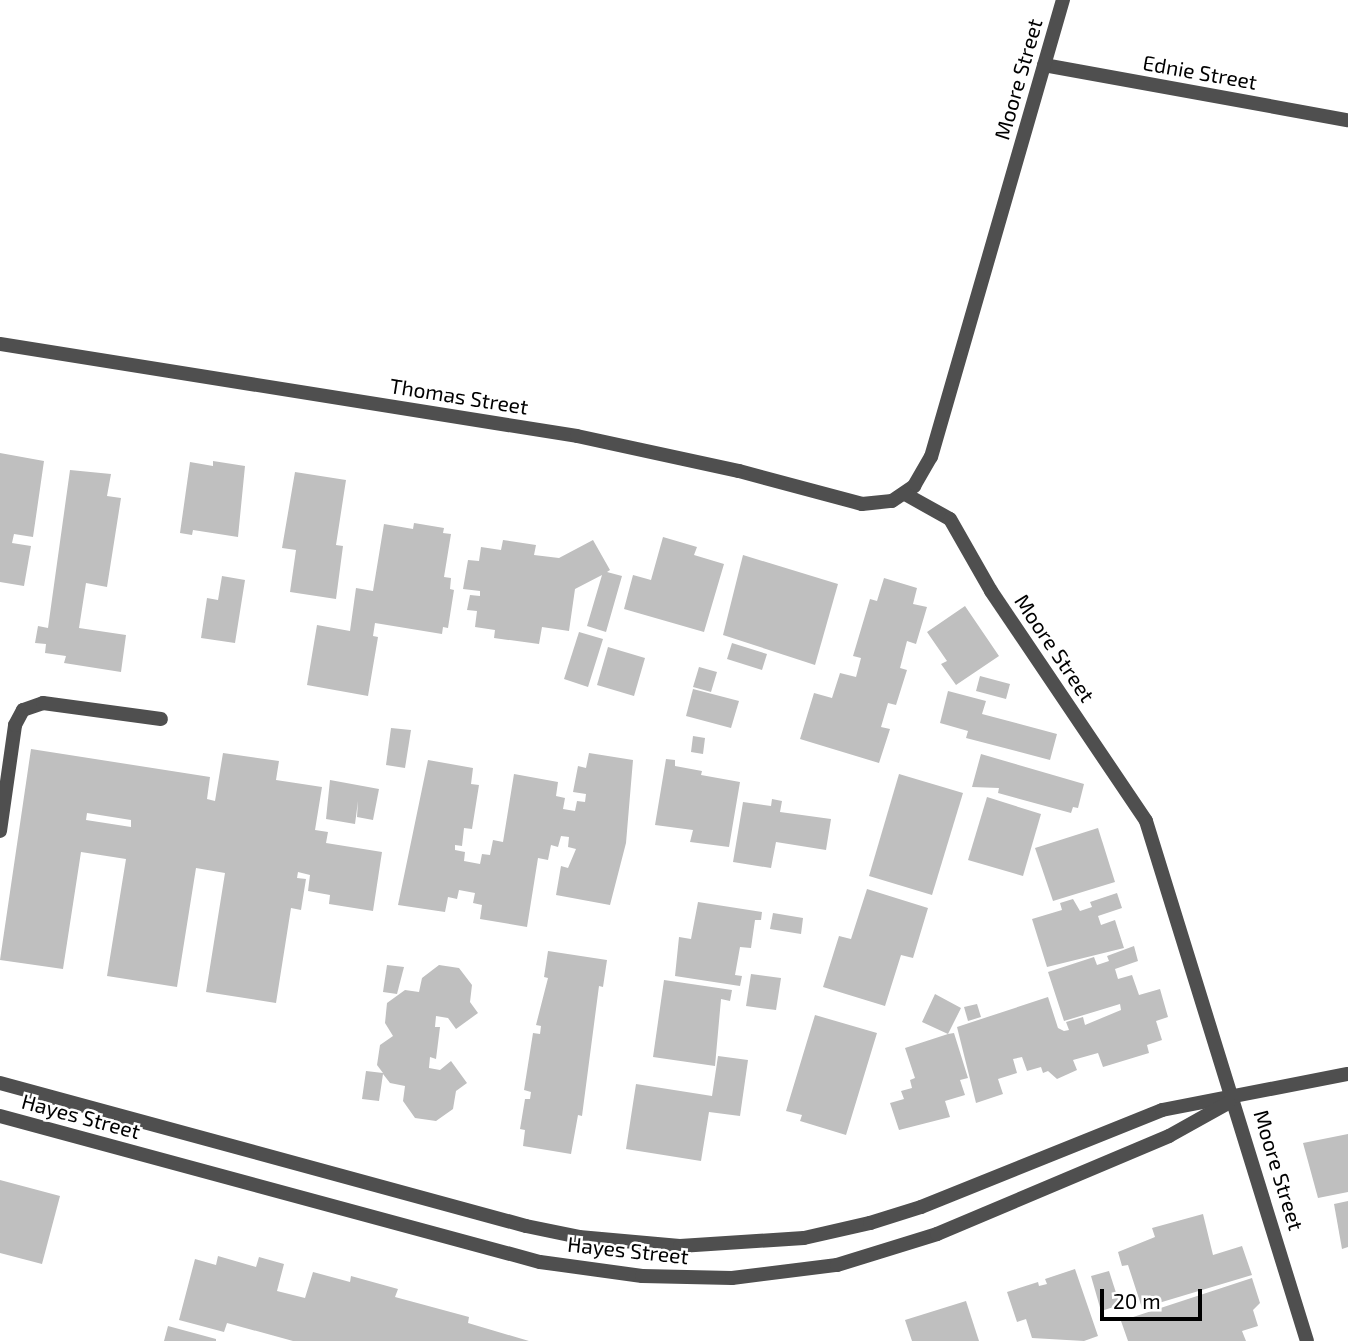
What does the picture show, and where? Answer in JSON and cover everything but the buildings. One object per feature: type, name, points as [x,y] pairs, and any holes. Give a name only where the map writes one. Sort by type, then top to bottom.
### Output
[{"type":"street","name":"Moore Street","points":[[1063,0],[931,457],[919,481],[905,494],[950,519],[991,591],[1138,806],[1153,837],[1307,1341]]},
{"type":"street","name":"Ednie Street","points":[[1044,65],[1348,120]]},
{"type":"street","name":"Thomas Street","points":[[0,344],[577,436],[673,455],[862,504],[883,503],[905,494]]},
{"type":"street","points":[[0,831],[15,725],[23,710],[43,703],[161,719]]},
{"type":"street","name":"Hayes Street","points":[[0,1083],[526,1226],[579,1237],[680,1246],[804,1238],[870,1223],[958,1193],[1126,1122],[1162,1110],[1235,1099],[1348,1074]]},
{"type":"street","name":"Hayes Street","points":[[0,1116],[540,1262],[642,1276],[732,1278],[837,1265],[937,1234],[1170,1136],[1235,1099]]}]
